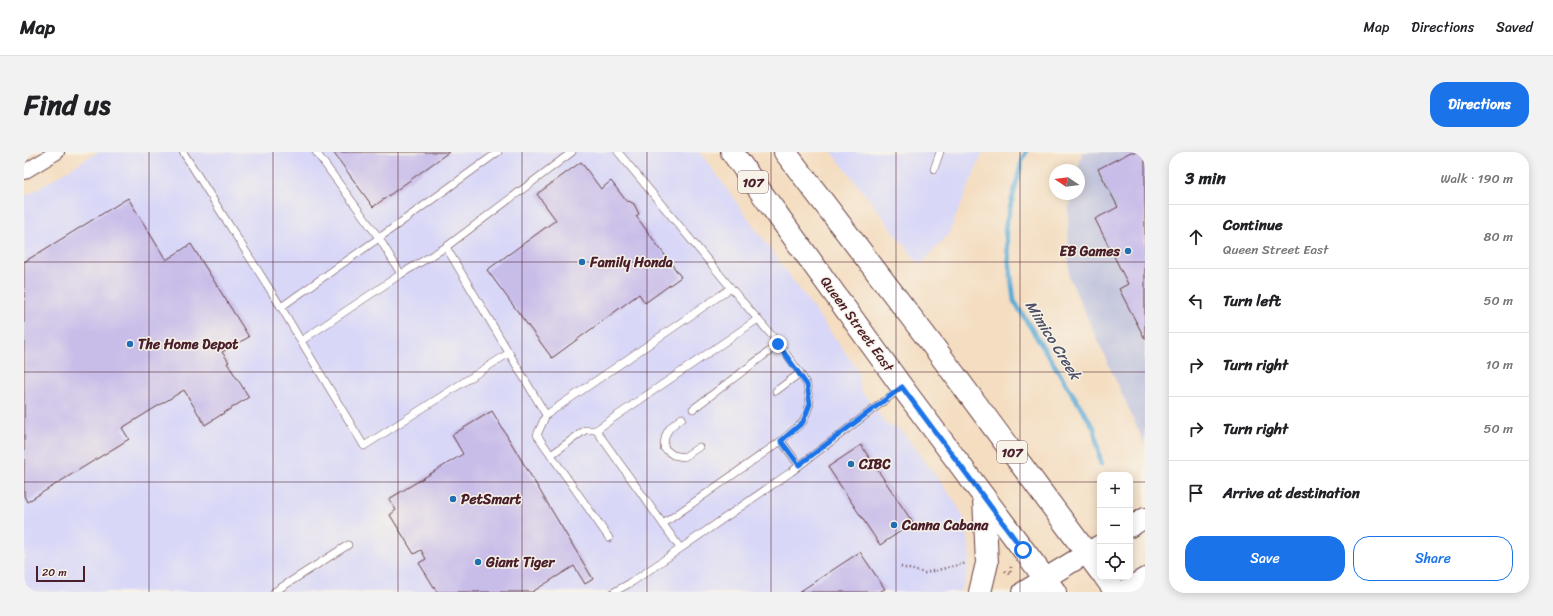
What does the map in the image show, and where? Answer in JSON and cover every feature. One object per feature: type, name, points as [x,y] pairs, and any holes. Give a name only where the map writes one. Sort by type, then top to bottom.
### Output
[{"type":"main road","name":"Queen Street East","points":[[732,152],[902,387],[1050,585]]},
{"type":"main road","name":"107","points":[[784,152],[937,351],[1094,549],[1097,560]]},
{"type":"main road","points":[[980,592],[987,563],[984,498]]},
{"type":"main road","points":[[1133,525],[1145,518]]},
{"type":"main road","points":[[1023,592],[1050,585],[1094,549]]},
{"type":"main road","points":[[1122,592],[1145,578]]},
{"type":"main road","points":[[1107,580],[1116,592]]},
{"type":"street","points":[[24,172],[57,152]]},
{"type":"lane","points":[[183,152],[281,307],[364,446],[509,353]]},
{"type":"lane","points":[[316,152],[379,238],[401,274]]},
{"type":"lane","points":[[281,307],[498,152]]},
{"type":"lane","points":[[301,341],[401,274],[446,247],[572,152]]},
{"type":"lane","points":[[618,152],[778,344],[800,373],[807,385],[810,404],[803,422],[781,441],[663,524]]},
{"type":"lane","points":[[934,169],[940,152]]},
{"type":"lane","points":[[446,247],[546,415]]},
{"type":"lane","points":[[610,538],[537,435],[546,415],[731,288]]},
{"type":"lane","points":[[551,455],[585,430],[596,430],[758,319]]},
{"type":"lane","points":[[693,409],[778,344]]},
{"type":"lane","points":[[776,390],[800,373]]},
{"type":"lane","points":[[614,592],[799,465],[902,387]]},
{"type":"lane","points":[[682,418],[670,426],[664,438],[664,448],[673,455],[684,457],[699,447]]},
{"type":"lane","points":[[596,430],[680,548]]},
{"type":"lane","points":[[781,441],[799,465]]},
{"type":"lane","points":[[274,592],[348,545]]},
{"type":"path","points":[[901,567],[924,572],[969,563]]},
{"type":"shaded area","points":[[98,152],[700,152],[858,370],[860,389],[887,425],[898,428],[903,432],[956,503],[964,519],[970,555],[967,575],[961,590],[959,592],[24,592],[24,197]]},
{"type":"shaded area","points":[[832,152],[983,152],[948,235],[920,265]]},
{"type":"shaded area","points":[[1082,152],[1145,152],[1145,445],[1069,277],[1068,212],[1071,200],[1085,200],[1085,164],[1079,164]]},
{"type":"building","points":[[333,152],[449,152],[373,207]]},
{"type":"building","name":"EB Games","points":[[1131,152],[1145,152],[1145,339],[1119,289],[1128,284],[1095,219],[1118,207],[1098,169]]},
{"type":"building","points":[[581,162],[601,189],[611,181],[627,202],[629,201],[634,204],[639,214],[636,216],[681,277],[645,303],[639,294],[552,358],[487,270],[556,220],[537,194]]},
{"type":"building","name":"The Home Depot","points":[[128,198],[166,260],[191,244],[249,337],[222,352],[229,362],[227,363],[249,397],[205,425],[184,390],[122,428],[129,439],[27,502],[24,496],[24,262]]},
{"type":"building","points":[[492,411],[593,579],[585,584],[574,566],[532,592],[437,592],[419,563],[426,559],[421,550],[414,554],[390,515],[396,510],[389,499],[463,454],[452,435]]},
{"type":"building","points":[[861,445],[913,523],[880,545],[828,467]]},
{"type":"building","points":[[860,552],[885,589],[879,592],[799,592]]},
{"type":"waterway","name":"Mimico Creek","points":[[1026,152],[1022,161],[1005,228],[1014,301],[1094,428],[1101,464]]},
{"type":"place","name":"EB Games","points":[[1128,251]]},
{"type":"place","name":"Family Honda","points":[[582,262]]},
{"type":"place","name":"The Home Depot","points":[[130,344]]},
{"type":"place","name":"CIBC","points":[[851,464]]},
{"type":"place","name":"PetSmart","points":[[453,499]]},
{"type":"place","name":"Canna Cabana","points":[[894,525]]},
{"type":"place","name":"Giant Tiger","points":[[478,562]]},
{"type":"route","points":[[778,344],[800,373],[807,385],[810,404],[803,422],[781,441],[799,465],[902,387],[1023,550]]}]
